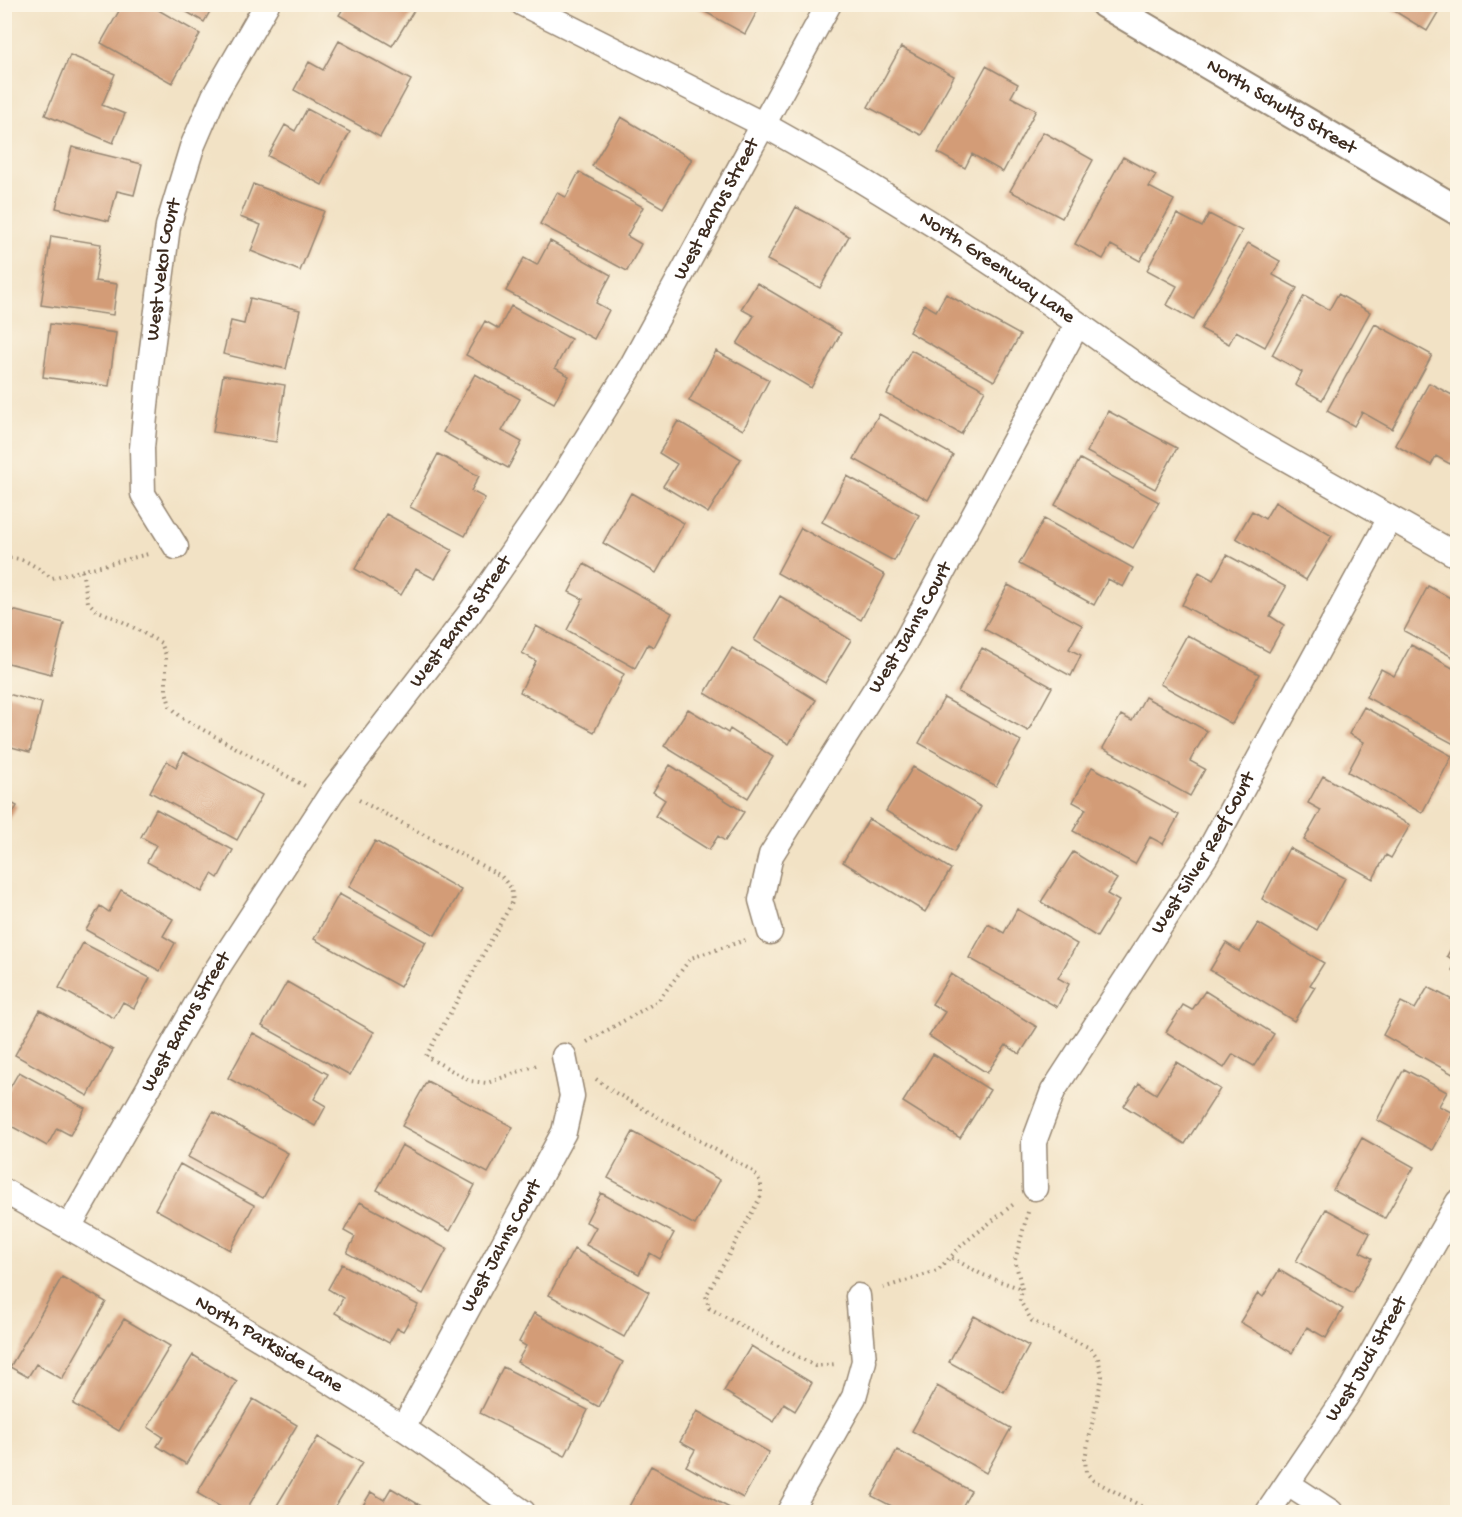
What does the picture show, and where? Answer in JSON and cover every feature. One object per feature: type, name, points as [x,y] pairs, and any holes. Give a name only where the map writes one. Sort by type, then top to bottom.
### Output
[{"type":"street","name":"West Vekol Court","points":[[176,547],[143,494],[142,448],[168,226],[192,147],[214,96],[267,4]]},
{"type":"street","name":"North Greenway Lane","points":[[524,4],[764,125],[934,225],[1008,274],[1164,386],[1258,443],[1458,556]]},
{"type":"street","name":"West Barrus Street","points":[[69,1227],[213,975],[332,792],[470,613],[554,491],[632,365],[829,4]]},
{"type":"street","name":"North Schultz Street","points":[[1105,4],[1458,211]]},
{"type":"street","name":"West Jahns Court","points":[[770,932],[761,900],[771,855],[904,642],[1077,325]]},
{"type":"street","name":"West Silver Reef Court","points":[[1035,1188],[1034,1142],[1053,1091],[1206,856],[1390,518]]},
{"type":"street","name":"West Jahns Court","points":[[402,1428],[564,1132],[572,1096],[564,1056]]},
{"type":"street","name":"North Parkside Lane","points":[[4,1191],[195,1299],[402,1428],[524,1512]]},
{"type":"street","name":"West Judi Street","points":[[1268,1512],[1350,1391],[1458,1202]]},
{"type":"street","points":[[789,1512],[854,1397],[864,1361],[858,1296]]},
{"type":"street","points":[[1288,1484],[1331,1512]]},
{"type":"path","points":[[4,559],[11,557],[25,561],[52,578],[176,547]]},
{"type":"path","points":[[82,571],[88,602],[96,610],[120,620],[161,643],[166,655],[166,691],[170,706],[182,718],[304,785],[362,800],[501,876],[511,888],[513,901],[426,1056],[470,1081],[487,1083],[564,1056],[658,1001],[691,958],[770,932]]},
{"type":"path","points":[[564,1056],[614,1092],[753,1171],[761,1183],[761,1197],[706,1296],[709,1308],[815,1366],[864,1361]]},
{"type":"path","points":[[858,1296],[938,1271],[964,1243],[1035,1188]]},
{"type":"path","points":[[1035,1188],[1015,1260],[1022,1289],[1020,1301],[1032,1321],[1090,1348],[1098,1358],[1102,1376],[1085,1458],[1086,1472],[1093,1480],[1152,1512]]},
{"type":"path","points":[[952,1258],[983,1275],[1022,1289]]},
{"type":"building","points":[[123,4],[148,4],[200,34],[172,83],[101,43]]},
{"type":"building","points":[[173,4],[214,4],[204,22]]},
{"type":"building","points":[[346,4],[418,4],[392,46],[339,15]]},
{"type":"building","points":[[691,4],[761,4],[745,34]]},
{"type":"building","points":[[1383,4],[1443,4],[1427,31]]},
{"type":"building","points":[[339,41],[411,80],[380,137],[294,90],[309,62],[323,70]]},
{"type":"building","points":[[901,47],[954,76],[921,135],[868,107]]},
{"type":"building","points":[[70,55],[115,74],[102,105],[125,114],[113,143],[45,115]]},
{"type":"building","points":[[986,66],[1018,84],[1011,97],[1036,110],[1003,172],[972,154],[965,168],[938,153]]},
{"type":"building","points":[[307,109],[350,132],[322,185],[268,156],[285,125],[295,131]]},
{"type":"building","points":[[621,117],[692,159],[663,208],[592,166]]},
{"type":"building","points":[[1043,132],[1093,160],[1062,218],[1010,191]]},
{"type":"building","points":[[72,147],[142,164],[134,195],[117,191],[109,221],[56,208]]},
{"type":"building","points":[[1123,157],[1156,175],[1149,187],[1174,200],[1140,261],[1111,245],[1103,259],[1075,244]]},
{"type":"building","points":[[579,172],[643,207],[627,236],[641,244],[627,271],[540,224],[557,193],[566,197]]},
{"type":"building","points":[[253,184],[324,211],[300,271],[251,251],[261,225],[240,217]]},
{"type":"building","points":[[796,207],[849,236],[820,288],[767,260]]},
{"type":"building","points":[[1177,214],[1202,227],[1209,214],[1242,231],[1193,320],[1167,305],[1177,286],[1147,270]]},
{"type":"building","points":[[51,236],[101,244],[95,281],[117,284],[113,315],[41,305]]},
{"type":"building","points":[[550,241],[611,275],[596,303],[609,310],[594,339],[506,291],[524,258],[537,265]]},
{"type":"building","points":[[1248,243],[1280,261],[1273,275],[1297,288],[1265,347],[1236,331],[1229,344],[1201,329]]},
{"type":"building","points":[[757,283],[841,333],[811,388],[737,344],[754,316],[741,309]]},
{"type":"building","points":[[946,294],[1020,335],[994,381],[909,332],[924,304],[936,311]]},
{"type":"building","points":[[1338,294],[1370,312],[1322,400],[1295,385],[1302,372],[1272,355],[1304,296],[1329,310]]},
{"type":"building","points":[[250,298],[300,310],[286,369],[223,354],[231,321],[244,324]]},
{"type":"building","points":[[511,306],[571,339],[555,368],[569,376],[554,403],[466,355],[485,321],[499,329]]},
{"type":"building","points":[[50,324],[116,333],[109,386],[43,377]]},
{"type":"building","points":[[1375,324],[1432,355],[1392,429],[1362,412],[1354,426],[1327,411]]},
{"type":"building","points":[[911,350],[985,390],[961,434],[887,394]]},
{"type":"building","points":[[716,351],[769,380],[743,430],[689,401]]},
{"type":"building","points":[[475,374],[520,399],[502,431],[522,442],[508,468],[443,432]]},
{"type":"building","points":[[223,375],[285,385],[276,442],[213,432]]},
{"type":"building","points":[[1429,383],[1458,398],[1458,449],[1450,464],[1436,456],[1431,465],[1395,445]]},
{"type":"building","points":[[1108,411],[1177,448],[1155,489],[1087,452]]},
{"type":"building","points":[[879,414],[953,455],[928,500],[854,459]]},
{"type":"building","points":[[678,421],[741,459],[708,513],[663,486],[677,464],[659,453]]},
{"type":"building","points":[[438,454],[479,476],[471,491],[485,498],[465,536],[410,507]]},
{"type":"building","points":[[1080,459],[1159,502],[1133,548],[1055,505]]},
{"type":"building","points":[[847,476],[919,515],[894,561],[822,522]]},
{"type":"building","points":[[631,493],[684,523],[656,573],[603,543]]},
{"type":"building","points":[[1275,502],[1332,536],[1306,580],[1236,538],[1252,511],[1265,519]]},
{"type":"building","points":[[386,514],[452,550],[435,579],[416,569],[401,595],[355,569]]},
{"type":"building","points":[[1044,519],[1133,568],[1123,587],[1108,579],[1094,605],[1019,564]]},
{"type":"building","points":[[801,528],[885,575],[861,620],[777,573]]},
{"type":"building","points":[[1227,555],[1286,587],[1270,616],[1284,625],[1269,652],[1182,605],[1199,572],[1213,580]]},
{"type":"building","points":[[584,564],[672,613],[654,647],[648,644],[635,668],[567,630],[583,599],[569,592]]},
{"type":"building","points":[[1008,585],[1082,625],[1069,649],[1081,655],[1071,676],[984,629]]},
{"type":"building","points":[[1428,586],[1458,602],[1458,660],[1404,631]]},
{"type":"building","points":[[780,596],[851,640],[825,683],[754,640]]},
{"type":"building","points":[[4,608],[64,623],[51,674],[4,662]]},
{"type":"building","points":[[536,626],[624,674],[594,732],[520,692],[536,661],[522,653]]},
{"type":"building","points":[[1187,635],[1259,674],[1232,724],[1160,684]]},
{"type":"building","points":[[1411,645],[1458,671],[1458,737],[1454,744],[1366,697],[1381,669],[1394,676]]},
{"type":"building","points":[[732,648],[816,700],[789,744],[705,693]]},
{"type":"building","points":[[982,648],[1052,687],[1028,731],[958,692]]},
{"type":"building","points":[[4,693],[42,703],[30,752],[4,745]]},
{"type":"building","points":[[1145,697],[1207,731],[1190,761],[1205,769],[1190,796],[1103,748],[1121,715],[1132,721]]},
{"type":"building","points":[[944,698],[1021,741],[996,786],[919,743]]},
{"type":"building","points":[[1364,707],[1452,756],[1422,813],[1348,772],[1364,742],[1349,734]]},
{"type":"building","points":[[688,709],[728,733],[730,729],[773,757],[748,798],[664,746]]},
{"type":"building","points":[[184,752],[262,795],[237,840],[150,792],[167,761],[176,767]]},
{"type":"building","points":[[670,765],[744,812],[725,841],[718,836],[709,850],[655,816],[665,800],[653,792]]},
{"type":"building","points":[[913,767],[981,807],[954,852],[886,811]]},
{"type":"building","points":[[1092,767],[1179,815],[1163,844],[1150,837],[1135,864],[1073,831],[1086,809],[1073,802]]},
{"type":"building","points":[[1323,776],[1410,825],[1391,858],[1386,855],[1373,879],[1304,840],[1321,810],[1308,803]]},
{"type":"building","points":[[4,799],[17,806],[4,829]]},
{"type":"building","points":[[156,809],[233,850],[218,878],[212,874],[202,892],[147,862],[156,845],[141,837]]},
{"type":"building","points":[[869,819],[951,869],[925,912],[843,862]]},
{"type":"building","points":[[375,841],[461,890],[435,935],[349,887]]},
{"type":"building","points":[[1289,848],[1345,878],[1317,930],[1262,899]]},
{"type":"building","points":[[1073,852],[1117,879],[1107,894],[1119,901],[1097,937],[1041,902]]},
{"type":"building","points":[[121,890],[173,919],[163,936],[175,943],[160,971],[86,930],[100,906],[109,912]]},
{"type":"building","points":[[339,894],[426,942],[400,987],[314,939]]},
{"type":"building","points":[[1017,909],[1077,944],[1058,978],[1069,984],[1057,1007],[969,958],[988,924],[1004,933]]},
{"type":"building","points":[[1258,923],[1324,963],[1310,985],[1315,987],[1294,1021],[1210,970],[1226,943],[1240,952]]},
{"type":"building","points":[[83,943],[150,978],[134,1008],[123,1002],[114,1018],[59,988]]},
{"type":"building","points":[[1452,947],[1458,950],[1458,973],[1452,970],[1457,962],[1447,956]]},
{"type":"building","points":[[951,974],[1037,1027],[1020,1054],[1006,1045],[987,1073],[929,1036],[945,1012],[932,1004]]},
{"type":"building","points":[[287,982],[374,1032],[350,1075],[262,1026]]},
{"type":"building","points":[[1428,987],[1458,1003],[1458,1077],[1383,1035],[1401,1002],[1415,1009]]},
{"type":"building","points":[[1205,991],[1274,1034],[1254,1066],[1233,1054],[1224,1068],[1166,1032],[1183,1005],[1192,1010]]},
{"type":"building","points":[[40,1010],[113,1050],[88,1096],[15,1055]]},
{"type":"building","points":[[253,1033],[328,1074],[314,1099],[326,1106],[315,1126],[228,1078]]},
{"type":"building","points":[[933,1054],[990,1090],[960,1138],[903,1102]]},
{"type":"building","points":[[1176,1062],[1220,1089],[1185,1144],[1124,1106],[1139,1083],[1156,1094]]},
{"type":"building","points":[[1404,1069],[1447,1092],[1439,1106],[1453,1113],[1433,1150],[1377,1120]]},
{"type":"building","points":[[19,1072],[85,1108],[70,1135],[57,1128],[47,1146],[4,1122],[4,1098]]},
{"type":"building","points":[[427,1081],[513,1127],[488,1173],[402,1126]]},
{"type":"building","points":[[213,1112],[288,1153],[263,1198],[188,1157]]},
{"type":"building","points":[[633,1132],[720,1180],[695,1225],[608,1178]]},
{"type":"building","points":[[1362,1138],[1414,1167],[1385,1218],[1333,1190]]},
{"type":"building","points":[[402,1145],[475,1185],[450,1231],[377,1190]]},
{"type":"building","points":[[180,1164],[254,1205],[230,1250],[155,1209]]},
{"type":"building","points":[[601,1193],[674,1233],[660,1259],[650,1253],[639,1274],[586,1245],[596,1227],[586,1222]]},
{"type":"building","points":[[360,1202],[447,1249],[423,1294],[347,1253],[355,1237],[344,1231]]},
{"type":"building","points":[[1326,1209],[1370,1233],[1360,1252],[1372,1258],[1353,1293],[1296,1261]]},
{"type":"building","points":[[574,1249],[649,1292],[624,1337],[549,1295]]},
{"type":"building","points":[[342,1264],[418,1305],[403,1331],[397,1328],[389,1343],[335,1313],[343,1298],[328,1289]]},
{"type":"building","points":[[1279,1270],[1343,1309],[1326,1338],[1307,1327],[1292,1353],[1240,1322],[1258,1293],[1263,1297]]},
{"type":"building","points":[[62,1277],[106,1302],[62,1379],[36,1364],[28,1377],[10,1367]]},
{"type":"building","points":[[534,1313],[623,1362],[599,1407],[517,1362],[526,1346],[519,1342]]},
{"type":"building","points":[[974,1316],[1029,1346],[1004,1392],[949,1362]]},
{"type":"building","points":[[124,1319],[170,1346],[119,1431],[73,1404]]},
{"type":"building","points":[[751,1346],[812,1383],[795,1411],[784,1404],[774,1422],[724,1391]]},
{"type":"building","points":[[193,1355],[237,1382],[186,1464],[157,1446],[163,1437],[148,1427]]},
{"type":"building","points":[[503,1367],[588,1410],[565,1456],[480,1413]]},
{"type":"building","points":[[937,1386],[1011,1428],[986,1473],[912,1431]]},
{"type":"building","points":[[253,1399],[297,1425],[245,1512],[229,1512],[197,1493]]},
{"type":"building","points":[[697,1411],[769,1452],[743,1498],[686,1466],[695,1450],[680,1442]]},
{"type":"building","points":[[318,1437],[362,1463],[332,1512],[273,1512]]},
{"type":"building","points":[[897,1450],[971,1491],[959,1512],[903,1512],[872,1496]]},
{"type":"building","points":[[651,1466],[737,1512],[626,1512]]},
{"type":"building","points":[[391,1488],[428,1510],[427,1512],[359,1512],[371,1492],[384,1500]]}]
